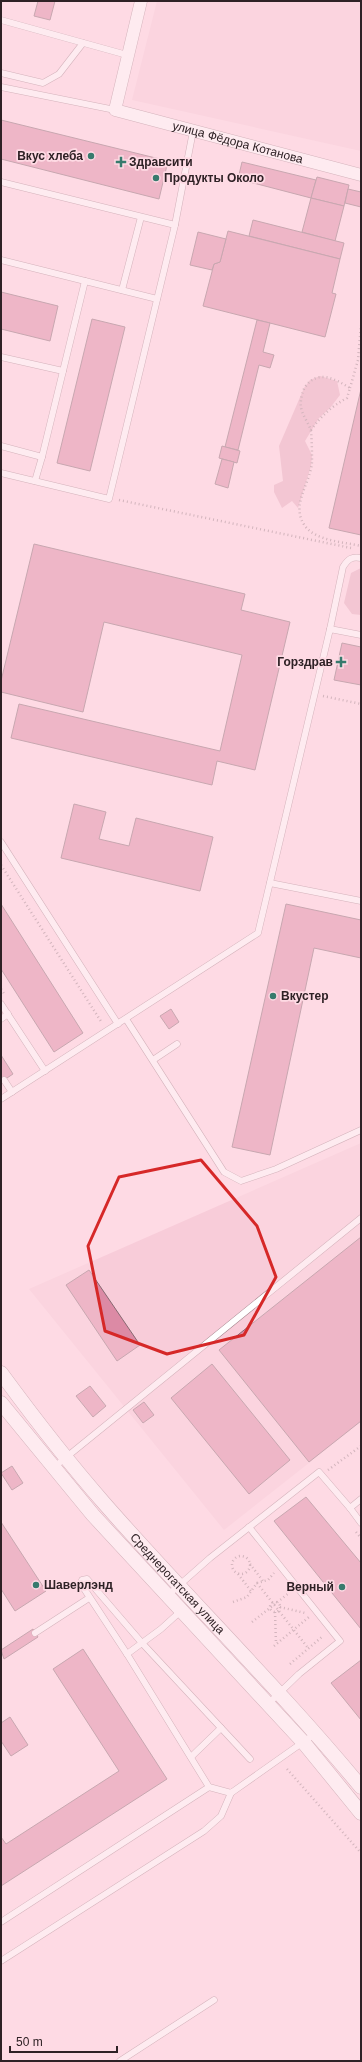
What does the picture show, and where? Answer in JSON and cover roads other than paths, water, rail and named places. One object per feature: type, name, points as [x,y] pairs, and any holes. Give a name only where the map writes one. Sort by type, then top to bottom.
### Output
[{"type":"street","points":[[115,110],[141,1]]},
{"type":"street","name":"улица Фёдора Котанова","points":[[115,110],[361,175]]},
{"type":"street","name":"Среднерогатская улица","points":[[1,1373],[66,1458],[178,1585],[316,1733],[361,1788]]},
{"type":"street","name":"Среднерогатская улица","points":[[2,1405],[93,1516],[304,1743],[361,1813]]},
{"type":"lane","points":[[1,20],[127,55]]},
{"type":"lane","points":[[1,73],[43,83],[59,74],[83,43]]},
{"type":"lane","points":[[1,87],[115,110]]},
{"type":"lane","points":[[1,473],[108,498],[175,226],[193,131]]},
{"type":"lane","points":[[1,182],[175,226]]},
{"type":"lane","points":[[122,290],[141,217]]},
{"type":"lane","points":[[1,260],[157,298]]},
{"type":"lane","points":[[35,481],[85,281]]},
{"type":"lane","points":[[1,357],[63,371]]},
{"type":"lane","points":[[1,446],[42,457]]},
{"type":"lane","points":[[1,1100],[258,933],[330,629],[343,567],[348,560],[355,557],[361,558]]},
{"type":"lane","points":[[330,629],[361,635]]},
{"type":"lane","points":[[1,842],[118,1024]]},
{"type":"lane","points":[[270,883],[361,901]]},
{"type":"lane","points":[[1,1004],[45,1071]]},
{"type":"lane","points":[[1,1019],[8,1014]]},
{"type":"lane","points":[[126,1019],[224,1172],[241,1181],[276,1169],[361,1130]]},
{"type":"lane","points":[[153,1060],[177,1044]]},
{"type":"lane","points":[[4,1080],[12,1092]]},
{"type":"lane","points":[[53,1468],[361,1218]]},
{"type":"lane","points":[[167,1596],[178,1585],[248,1527],[319,1472],[361,1523]]},
{"type":"lane","points":[[350,1508],[361,1499]]},
{"type":"lane","points":[[248,1527],[340,1641],[268,1704]]},
{"type":"lane","points":[[231,1793],[209,1787],[127,1654],[89,1598],[81,1584],[82,1580],[87,1580],[142,1643],[250,1759]]},
{"type":"lane","points":[[35,1633],[89,1598]]},
{"type":"lane","points":[[127,1654],[192,1600]]},
{"type":"lane","points":[[191,1757],[221,1728]]},
{"type":"lane","points":[[1,1961],[204,1831],[221,1816],[231,1793],[304,1743],[316,1733]]},
{"type":"lane","points":[[1,1922],[209,1787]]},
{"type":"lane","points":[[120,2061],[214,2000]]},
{"type":"place","name":"Вкус хлеба","points":[[91,156]]},
{"type":"place","name":"Здравсити","points":[[121,162]]},
{"type":"place","name":"Продукты Около","points":[[156,178]]},
{"type":"place","name":"Горздрав","points":[[341,662]]},
{"type":"place","name":"Вкустер","points":[[273,996]]},
{"type":"place","name":"Шаверлэнд","points":[[36,1585]]},
{"type":"place","name":"Верный","points":[[342,1587]]}]
